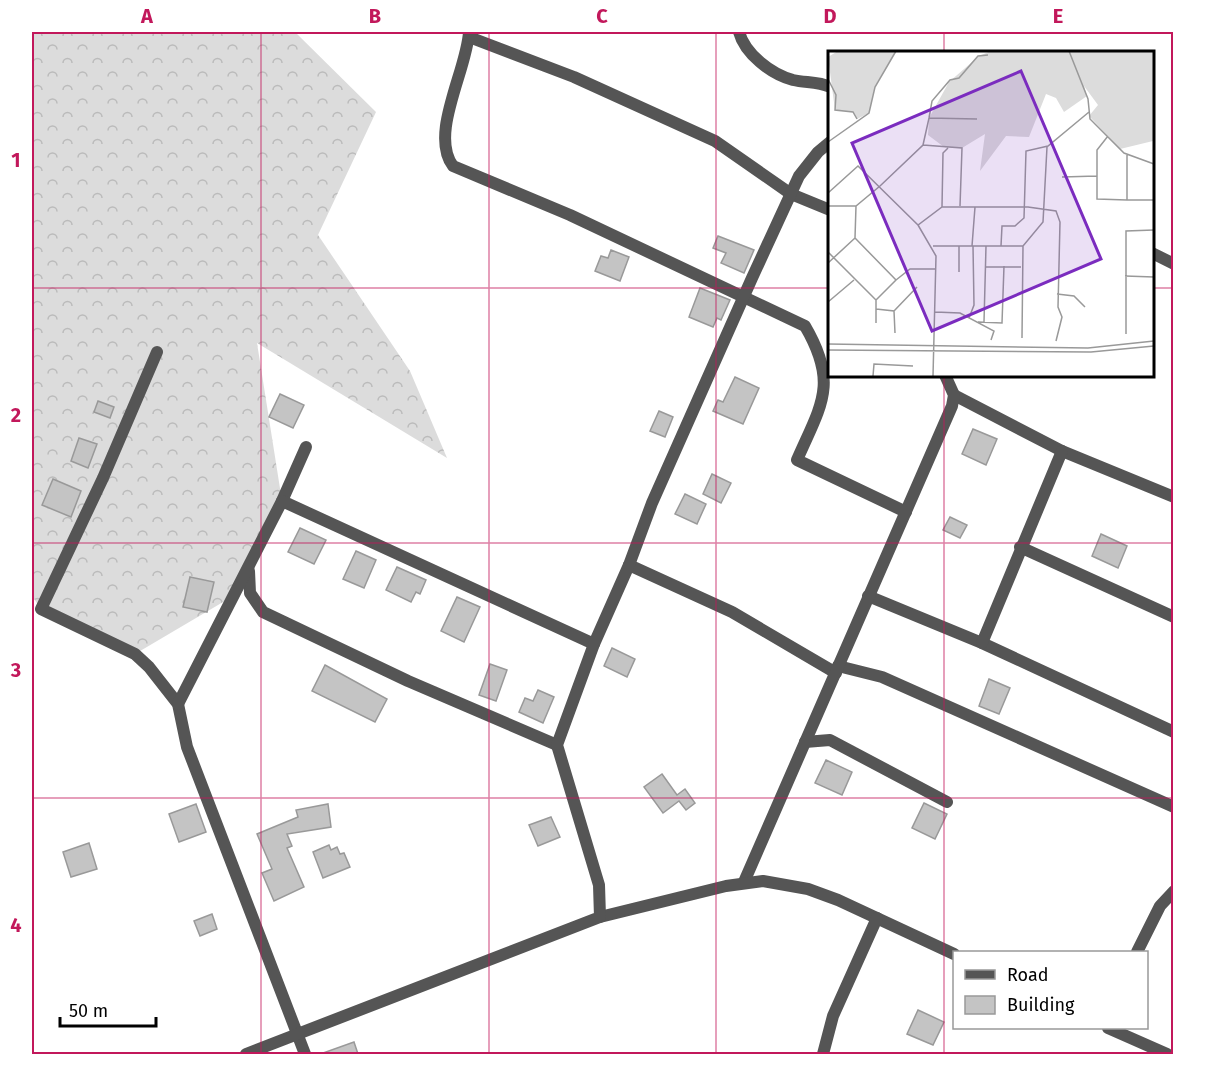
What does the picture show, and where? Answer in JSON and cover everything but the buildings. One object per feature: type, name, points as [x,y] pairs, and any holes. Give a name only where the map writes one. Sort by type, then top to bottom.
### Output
[{"type":"street","points":[[739,32],[756,59],[773,70],[792,80],[828,87]]},
{"type":"street","points":[[828,209],[791,194],[715,141],[469,34],[465,60],[446,127],[446,158],[453,166],[570,215],[806,326],[825,375],[823,400],[797,460],[906,512]]},
{"type":"street","points":[[600,917],[600,885],[557,745],[594,644],[629,565],[652,503],[743,298],[799,176],[818,152],[828,144]]},
{"type":"street","points":[[1154,254],[1173,264]]},
{"type":"street","points":[[157,352],[103,478],[36,606],[135,654],[149,666],[178,704],[187,747],[305,1054]]},
{"type":"street","points":[[744,882],[952,406],[954,395],[945,376]]},
{"type":"street","points":[[954,395],[1062,451],[1173,497]]},
{"type":"street","points":[[178,704],[249,570],[306,447]]},
{"type":"street","points":[[982,643],[1020,547],[1062,451]]},
{"type":"street","points":[[282,501],[594,644]]},
{"type":"street","points":[[1020,547],[1173,617]]},
{"type":"street","points":[[629,565],[732,612],[837,669],[882,677],[1173,807]]},
{"type":"street","points":[[249,570],[250,593],[263,612],[408,681],[557,745]]},
{"type":"street","points":[[868,596],[982,643],[1173,732]]},
{"type":"street","points":[[805,742],[831,740],[948,802]]},
{"type":"street","points":[[246,1054],[299,1036],[600,917],[744,882],[780,883],[808,889],[953,954]]},
{"type":"street","points":[[1138,951],[1160,906],[1173,891]]},
{"type":"street","points":[[823,1054],[833,1016],[877,918]]},
{"type":"street","points":[[1110,1029],[1167,1054]]},
{"type":"green space","points":[[32,32],[295,32],[376,112],[318,235],[410,371],[447,458],[257,343],[282,501],[235,595],[135,654],[41,609],[32,596]]}]
